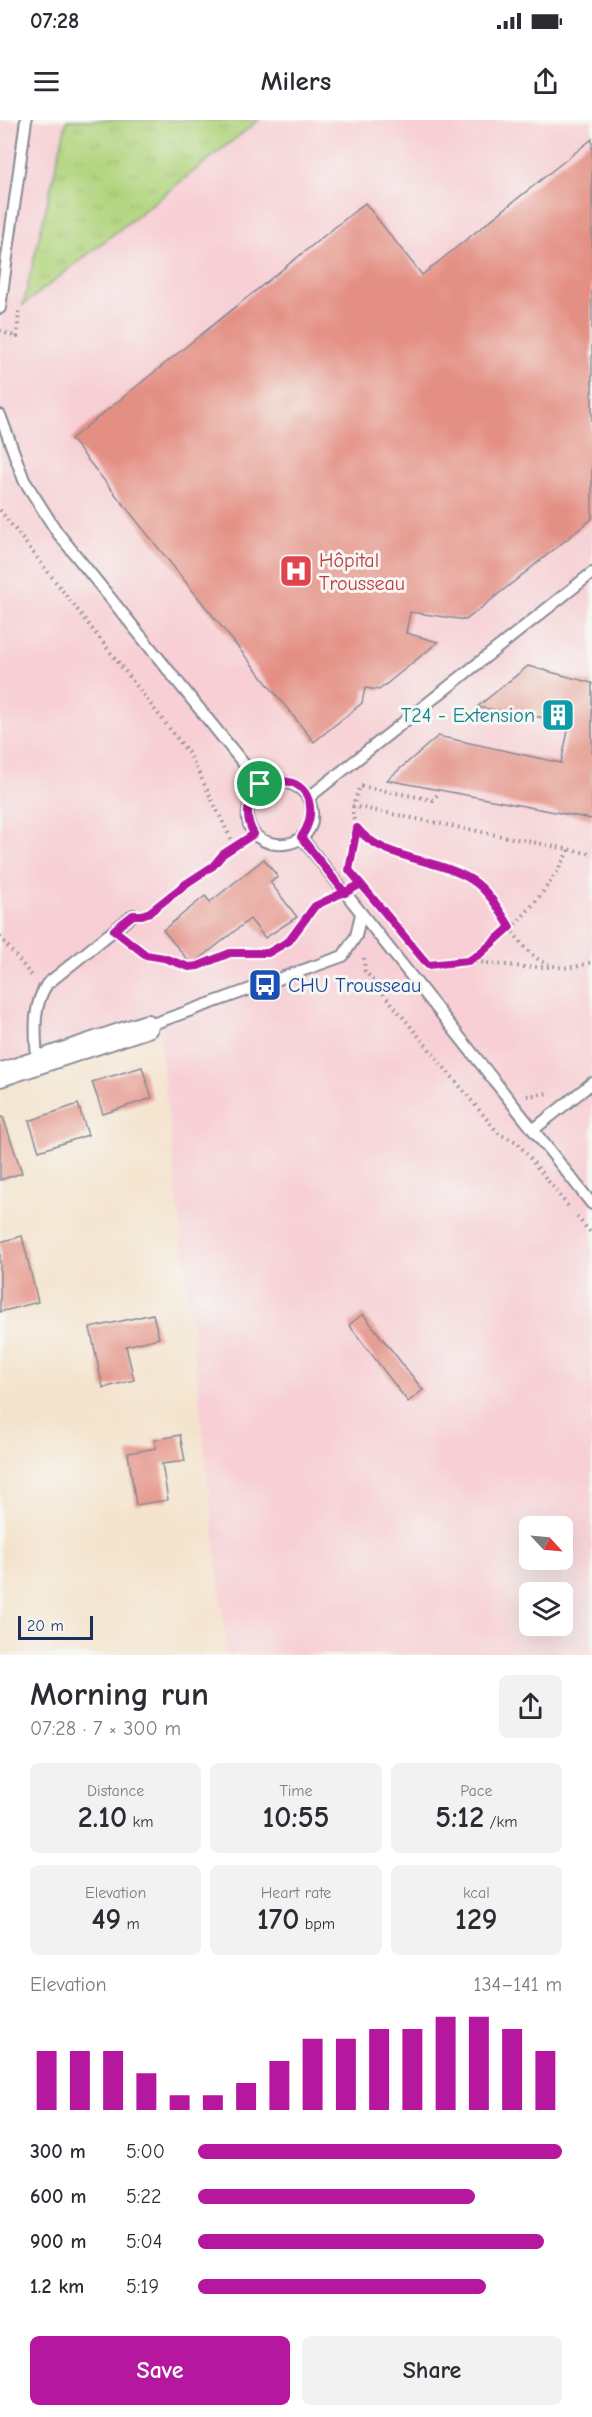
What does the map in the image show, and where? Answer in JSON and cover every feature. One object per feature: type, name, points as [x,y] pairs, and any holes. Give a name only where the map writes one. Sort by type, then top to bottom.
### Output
[{"type":"street","points":[[0,1076],[147,1026]]},
{"type":"lane","points":[[0,308],[26,120]]},
{"type":"lane","points":[[0,415],[24,480],[57,532],[260,784]]},
{"type":"lane","points":[[308,798],[592,573]]},
{"type":"lane","points":[[280,781],[292,783],[308,798],[311,819],[301,837],[282,846],[262,841],[254,834],[249,825],[248,805],[260,784],[280,781]]},
{"type":"lane","points":[[301,837],[592,1204]]},
{"type":"lane","points":[[147,1026],[343,956],[356,936],[361,914]]},
{"type":"lane","points":[[37,1063],[36,1007],[46,984],[133,915]]},
{"type":"lane","points":[[532,1130],[592,1083]]},
{"type":"path","points":[[0,510],[190,755],[235,847]]},
{"type":"path","points":[[437,795],[433,800],[360,786],[352,806],[354,824],[374,843],[472,880],[484,890],[522,946],[550,967]]},
{"type":"path","points":[[352,806],[592,854]]},
{"type":"path","points":[[114,930],[146,955],[164,958],[181,966],[198,966],[222,954],[268,953],[281,948],[289,941],[315,906],[361,884],[349,870],[357,828]]},
{"type":"path","points":[[133,915],[150,912],[213,866],[223,854],[254,834]]},
{"type":"path","points":[[468,961],[480,954],[519,921],[551,884],[569,849]]},
{"type":"path","points":[[361,914],[365,971],[499,1134],[517,1142],[592,1234]]},
{"type":"path","points":[[0,937],[43,990]]},
{"type":"path","points":[[421,956],[436,974]]},
{"type":"path","points":[[428,965],[468,961],[524,967],[571,968],[592,962]]},
{"type":"path","points":[[523,1086],[530,1095]]},
{"type":"path","points":[[512,1103],[530,1095],[545,1095],[553,1091]]},
{"type":"shaded area","name":"Hôpital Trousseau","points":[[0,120],[592,120],[592,1655],[227,1655],[158,1022],[0,1066]]},
{"type":"green space","points":[[67,120],[259,120],[23,305]]},
{"type":"building","points":[[592,139],[592,519],[466,620],[410,612],[406,633],[438,642],[379,690],[365,688],[362,703],[314,742],[71,439],[365,203],[422,275]]},
{"type":"building","name":"T24 - Extension","points":[[528,666],[592,683],[592,819],[387,780],[438,736],[561,763],[570,722],[477,707]]},
{"type":"building","points":[[264,859],[278,877],[270,882],[297,917],[265,938],[250,919],[192,965],[163,930],[205,896],[210,902]]},
{"type":"building","points":[[142,1067],[152,1098],[103,1114],[92,1082]]},
{"type":"building","points":[[78,1104],[88,1135],[39,1151],[29,1121]]},
{"type":"building","points":[[3,1117],[22,1173],[0,1180],[0,1118]]},
{"type":"building","points":[[22,1236],[38,1302],[0,1312],[0,1242]]},
{"type":"building","points":[[153,1314],[159,1338],[126,1346],[134,1380],[103,1388],[90,1328]]},
{"type":"building","points":[[363,1314],[423,1390],[408,1402],[349,1325]]},
{"type":"building","points":[[180,1435],[185,1461],[162,1464],[168,1500],[136,1505],[128,1453],[156,1448],[154,1440]]},
{"type":"place","name":"Hôpital Trousseau","points":[[296,571]]},
{"type":"place","name":"T24 - Extension","points":[[558,715]]},
{"type":"place","name":"CHU Trousseau","points":[[265,985]]},
{"type":"route","points":[[260,784],[248,805],[249,825],[254,834],[223,854],[213,866],[150,912],[133,915],[114,930],[137,950],[146,955],[164,958],[189,967],[198,966],[222,954],[268,953],[281,948],[289,941],[315,906],[345,893],[361,884],[349,870],[357,828],[361,834],[374,843],[472,880],[484,890],[510,927],[480,954],[468,961],[428,965],[361,884],[345,893],[301,837],[308,829],[311,808],[308,798],[301,789],[292,783],[280,781],[260,784]]}]
